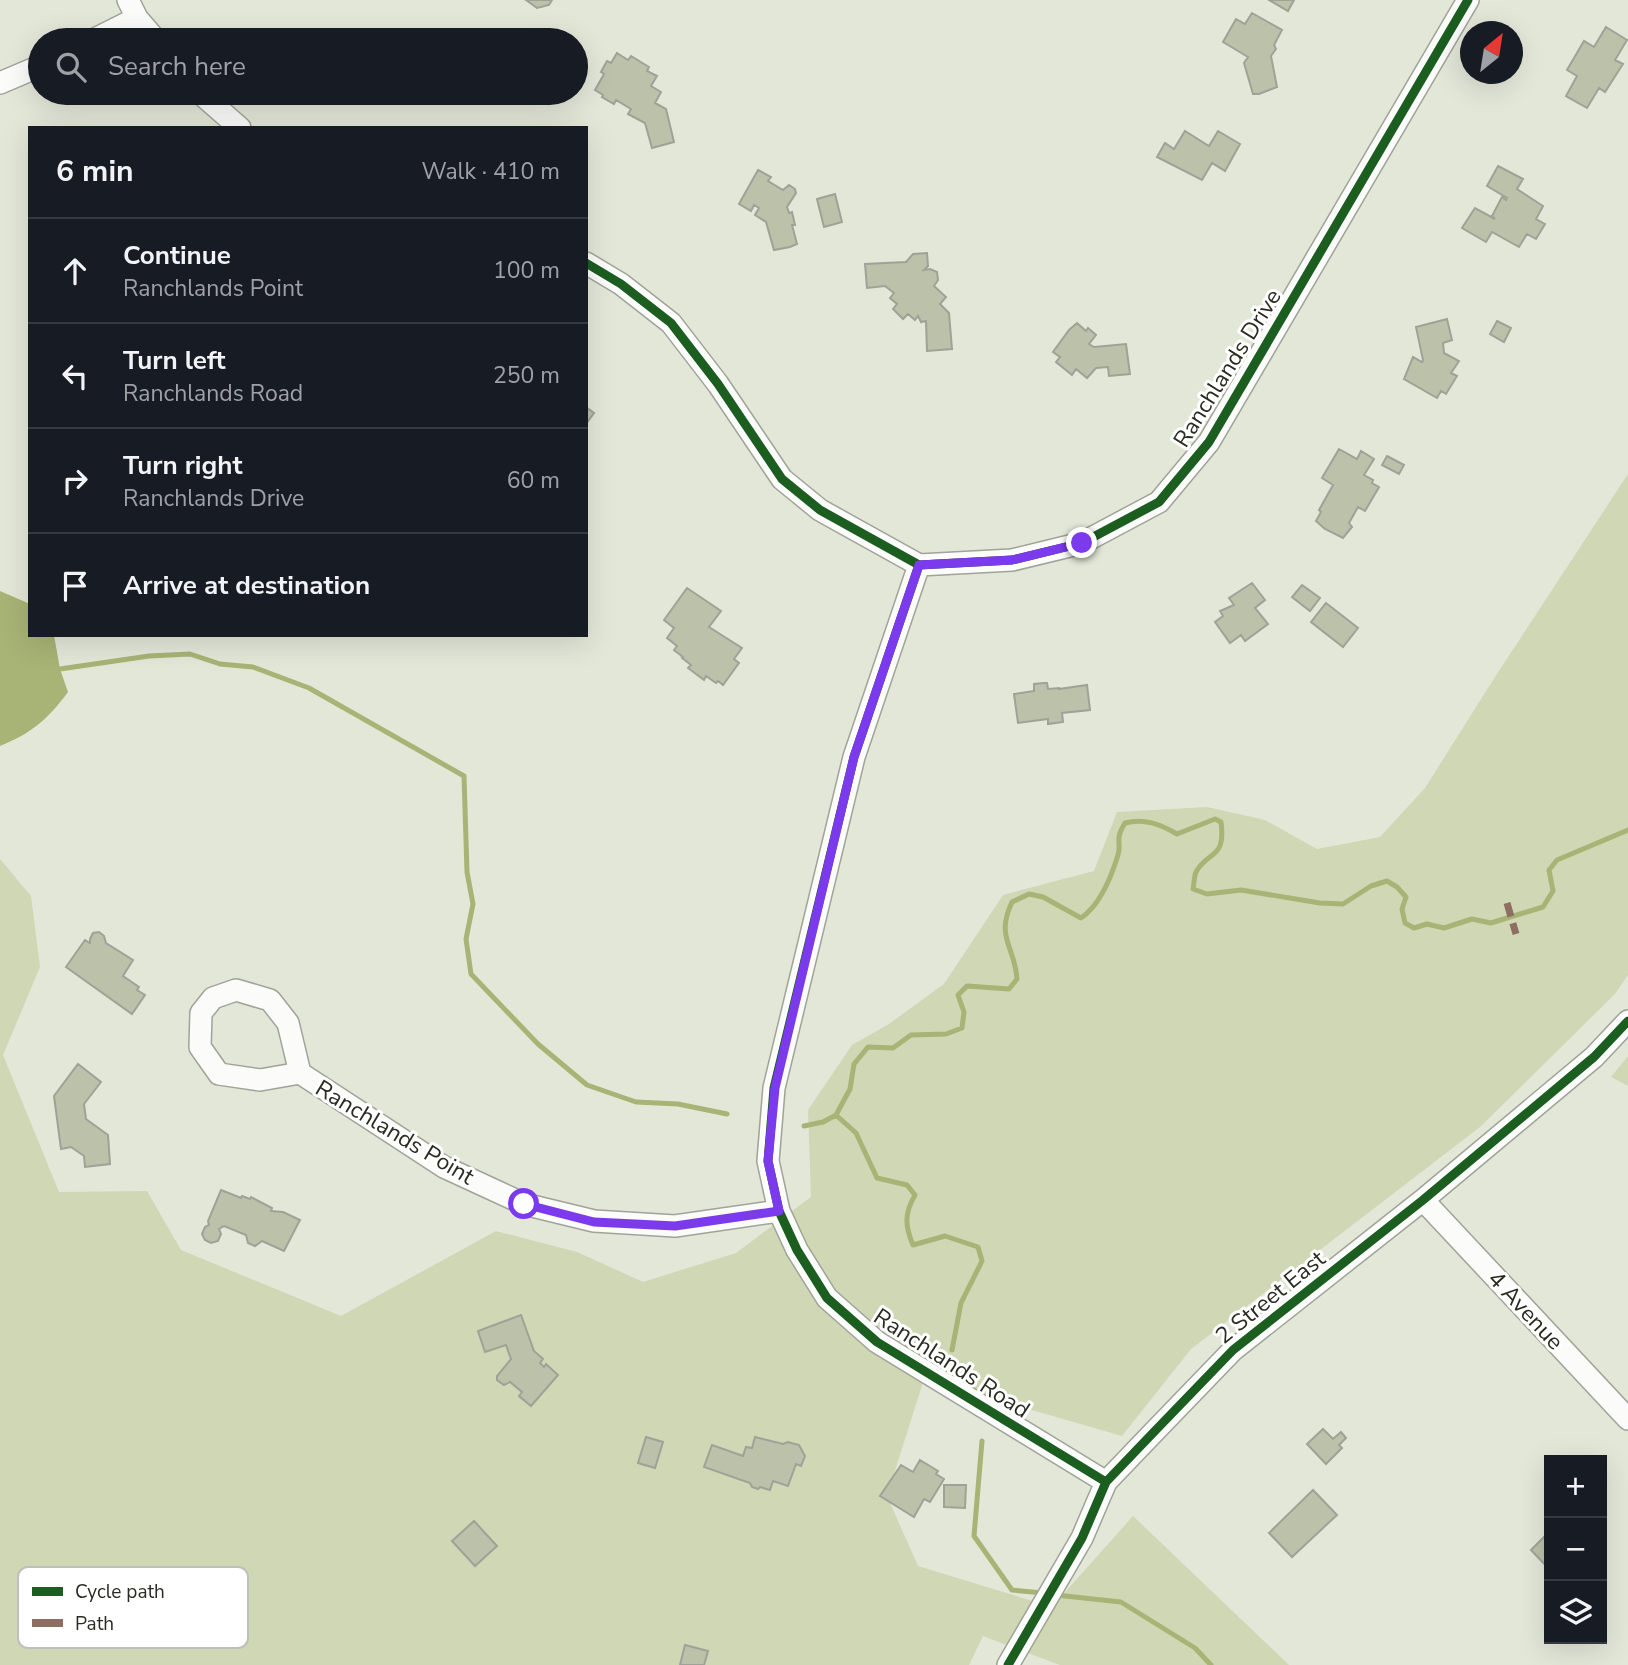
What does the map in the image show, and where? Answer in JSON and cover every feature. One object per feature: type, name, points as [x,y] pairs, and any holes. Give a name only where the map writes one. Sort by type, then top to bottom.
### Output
[{"type":"street","name":"Ranchlands Drive","points":[[919,565],[1012,560],[1082,543],[1159,502],[1209,442],[1468,0]]},
{"type":"street","points":[[108,28],[132,9],[147,28]]},
{"type":"street","points":[[0,83],[28,71]]},
{"type":"street","points":[[214,105],[238,126]]},
{"type":"street","points":[[588,264],[621,285],[671,323],[718,384],[782,479],[820,510],[919,565]]},
{"type":"street","name":"Ranchlands Road","points":[[919,565],[854,757],[775,1088],[768,1161],[779,1211],[797,1250],[827,1298],[877,1342],[1106,1482]]},
{"type":"street","name":"Ranchlands Point","points":[[299,1073],[288,1023],[270,1000],[236,990],[213,998],[201,1013],[200,1047],[219,1074],[260,1080],[299,1073],[444,1167],[524,1204],[594,1222],[675,1226],[779,1211]]},
{"type":"street","name":"2 Street East","points":[[1008,1665],[1082,1538],[1106,1482],[1233,1350],[1423,1200],[1594,1057],[1628,1021]]},
{"type":"street","name":"4 Avenue","points":[[1423,1200],[1628,1419]]},
{"type":"shaded area","points":[[1628,474],[1628,975],[1615,994],[1480,1127],[1191,1349],[1122,1436],[924,1379],[887,1496],[918,1566],[1052,1607],[1133,1516],[1289,1665],[1060,1665],[983,1636],[969,1665],[0,1665],[0,859],[31,896],[40,967],[3,1055],[59,1192],[147,1191],[181,1250],[341,1316],[496,1231],[577,1252],[643,1282],[736,1253],[811,1197],[808,1110],[852,1045],[889,1024],[944,984],[1003,895],[1094,871],[1117,812],[1207,807],[1265,820],[1317,849],[1380,837],[1425,788]]},
{"type":"shaded area","points":[[0,591],[28,603],[28,637],[54,637],[60,669],[68,692],[38,724],[0,746]]},
{"type":"shaded area","points":[[1628,1056],[1628,1086],[1611,1077]]},
{"type":"building","points":[[526,0],[552,0],[549,5],[537,8]]},
{"type":"building","points":[[1269,0],[1294,0],[1288,11]]},
{"type":"building","points":[[1252,13],[1282,30],[1271,56],[1277,87],[1259,94],[1253,94],[1244,63],[1248,57],[1223,42],[1236,19],[1245,24]]},
{"type":"building","points":[[1606,27],[1627,40],[1615,60],[1623,64],[1605,92],[1599,88],[1587,108],[1566,96],[1577,76],[1567,70],[1584,41],[1594,47]]},
{"type":"building","points":[[617,53],[628,60],[631,56],[649,67],[647,71],[657,76],[651,86],[661,92],[655,103],[666,109],[674,142],[652,148],[645,123],[628,114],[631,109],[616,100],[614,104],[595,90],[604,74],[601,72],[607,61],[611,63]]},
{"type":"building","points":[[1185,131],[1209,146],[1218,131],[1240,144],[1225,171],[1212,163],[1202,180],[1157,157],[1165,143],[1174,149]]},
{"type":"building","points":[[1498,166],[1523,179],[1517,189],[1543,206],[1536,219],[1545,224],[1536,239],[1527,234],[1519,247],[1492,232],[1486,242],[1462,228],[1475,208],[1495,219],[1492,216],[1502,197],[1506,200],[1507,198],[1487,186]]},
{"type":"building","points":[[758,170],[771,177],[768,181],[783,190],[789,185],[795,189],[796,193],[787,207],[789,213],[792,212],[797,244],[774,250],[766,222],[755,215],[759,208],[754,205],[751,211],[739,204]]},
{"type":"building","points":[[835,194],[842,222],[824,227],[817,199]]},
{"type":"building","points":[[927,253],[928,266],[924,270],[937,272],[938,280],[934,286],[946,297],[940,304],[949,313],[952,349],[927,351],[926,321],[921,322],[918,316],[915,320],[908,314],[903,319],[893,309],[897,304],[890,298],[894,293],[885,286],[867,288],[865,264],[906,262],[913,254]]},
{"type":"building","points":[[1447,319],[1452,340],[1443,343],[1444,353],[1459,361],[1451,373],[1457,376],[1446,394],[1441,391],[1437,398],[1404,379],[1413,357],[1422,362],[1423,360],[1416,327]]},
{"type":"building","points":[[1497,321],[1511,328],[1504,342],[1490,334]]},
{"type":"building","points":[[1077,323],[1096,335],[1089,344],[1094,347],[1126,344],[1130,374],[1109,376],[1108,367],[1096,368],[1087,378],[1076,369],[1072,375],[1056,362],[1060,357],[1053,352]]},
{"type":"building","points":[[588,408],[594,413],[588,421]]},
{"type":"building","points":[[1339,449],[1357,459],[1361,451],[1374,459],[1364,475],[1379,487],[1365,511],[1358,507],[1349,523],[1352,527],[1343,538],[1316,521],[1333,485],[1322,478]]},
{"type":"building","points":[[1387,456],[1404,465],[1399,474],[1382,465]]},
{"type":"building","points":[[1252,583],[1265,600],[1255,608],[1268,624],[1245,641],[1241,635],[1230,643],[1215,622],[1223,616],[1220,611],[1234,605],[1229,598]]},
{"type":"building","points":[[1302,585],[1320,598],[1310,611],[1292,597]]},
{"type":"building","points":[[687,588],[721,611],[709,627],[742,648],[734,659],[739,663],[723,685],[706,676],[704,680],[688,668],[691,665],[674,650],[677,646],[667,638],[674,628],[664,620]]},
{"type":"building","points":[[1326,603],[1358,628],[1343,647],[1311,622]]},
{"type":"building","points":[[1047,683],[1048,689],[1087,685],[1090,710],[1062,713],[1063,722],[1048,724],[1048,719],[1018,723],[1014,694],[1034,691],[1034,684]]},
{"type":"building","points":[[99,932],[106,943],[133,960],[123,976],[139,987],[137,990],[145,995],[132,1014],[66,967],[85,940],[90,943],[93,933]]},
{"type":"building","points":[[78,1064],[101,1082],[84,1104],[86,1119],[108,1135],[110,1164],[85,1167],[84,1156],[71,1147],[61,1149],[54,1096]]},
{"type":"building","points":[[221,1190],[241,1198],[251,1197],[272,1208],[271,1211],[283,1212],[300,1220],[284,1251],[262,1241],[255,1246],[248,1243],[246,1235],[224,1226],[219,1229],[221,1234],[218,1241],[211,1243],[205,1240],[202,1234],[209,1225],[208,1221]]},
{"type":"building","points":[[521,1315],[534,1351],[543,1359],[540,1363],[544,1367],[546,1364],[558,1375],[531,1406],[519,1396],[522,1392],[510,1382],[504,1385],[497,1380],[497,1376],[511,1359],[506,1345],[485,1352],[478,1331]]},
{"type":"building","points":[[1323,1429],[1333,1439],[1341,1432],[1346,1438],[1339,1445],[1342,1448],[1326,1464],[1307,1444]]},
{"type":"building","points":[[646,1437],[663,1442],[655,1468],[638,1463]]},
{"type":"building","points":[[755,1437],[799,1445],[805,1456],[801,1466],[796,1464],[788,1486],[773,1481],[770,1490],[760,1487],[758,1489],[750,1483],[704,1467],[712,1445],[743,1456],[746,1447],[752,1448]]},
{"type":"building","points":[[920,1460],[938,1471],[936,1474],[944,1479],[930,1502],[924,1499],[914,1517],[880,1496],[901,1465],[913,1472]]},
{"type":"building","points":[[944,1485],[966,1485],[965,1508],[944,1507]]},
{"type":"building","points":[[1313,1490],[1337,1515],[1292,1557],[1269,1533]]},
{"type":"building","points":[[474,1521],[497,1546],[475,1566],[452,1541]]},
{"type":"building","points":[[1544,1537],[1544,1564],[1531,1550]]},
{"type":"building","points":[[685,1645],[708,1651],[704,1665],[680,1665]]},
{"type":"waterway","points":[[60,669],[149,656],[190,654],[220,664],[253,667],[309,688],[464,776],[467,872],[473,904],[466,939],[471,974],[538,1044],[587,1085],[636,1102],[678,1104],[727,1114]]},
{"type":"waterway","points":[[836,1115],[850,1089],[854,1064],[868,1047],[893,1048],[911,1035],[946,1034],[962,1028],[964,1012],[958,995],[967,986],[1009,989],[1017,979],[1005,925],[1012,902],[1029,894],[1043,897],[1081,918],[1088,913],[1112,873],[1119,850],[1119,837],[1125,823],[1152,823],[1177,834],[1215,819],[1221,822],[1221,843],[1196,872],[1193,889],[1207,894],[1241,890],[1320,903],[1343,904],[1371,886],[1387,881],[1406,897],[1402,909],[1405,923],[1414,928],[1427,924],[1444,928],[1472,919],[1491,923],[1543,907],[1553,891],[1549,870],[1557,860],[1628,830]]},
{"type":"waterway","points":[[836,1115],[856,1133],[877,1178],[907,1185],[915,1195],[907,1220],[913,1245],[945,1236],[978,1247],[982,1261],[961,1303],[952,1350]]},
{"type":"waterway","points":[[804,1126],[823,1122],[836,1115]]},
{"type":"waterway","points":[[982,1441],[974,1536],[1012,1590],[1043,1593]]},
{"type":"waterway","points":[[1056,1595],[1121,1602],[1195,1648],[1211,1665]]},
{"type":"marked path","points":[[1507,903],[1516,934]]},
{"type":"cycle path","points":[[588,264],[621,284],[671,323],[718,384],[782,479],[820,510],[919,565],[1012,560],[1082,543],[1159,502],[1209,442],[1468,0]]},
{"type":"cycle path","points":[[919,565],[854,757],[774,1088],[768,1161],[779,1211],[797,1250],[827,1298],[877,1342],[1106,1482]]},
{"type":"cycle path","points":[[1008,1665],[1082,1538],[1106,1482],[1151,1435],[1233,1350],[1423,1200],[1594,1057],[1628,1021]]},
{"type":"route","points":[[524,1204],[594,1222],[675,1226],[779,1211],[768,1161],[775,1088],[854,757],[919,565],[1012,560],[1082,543]]}]
